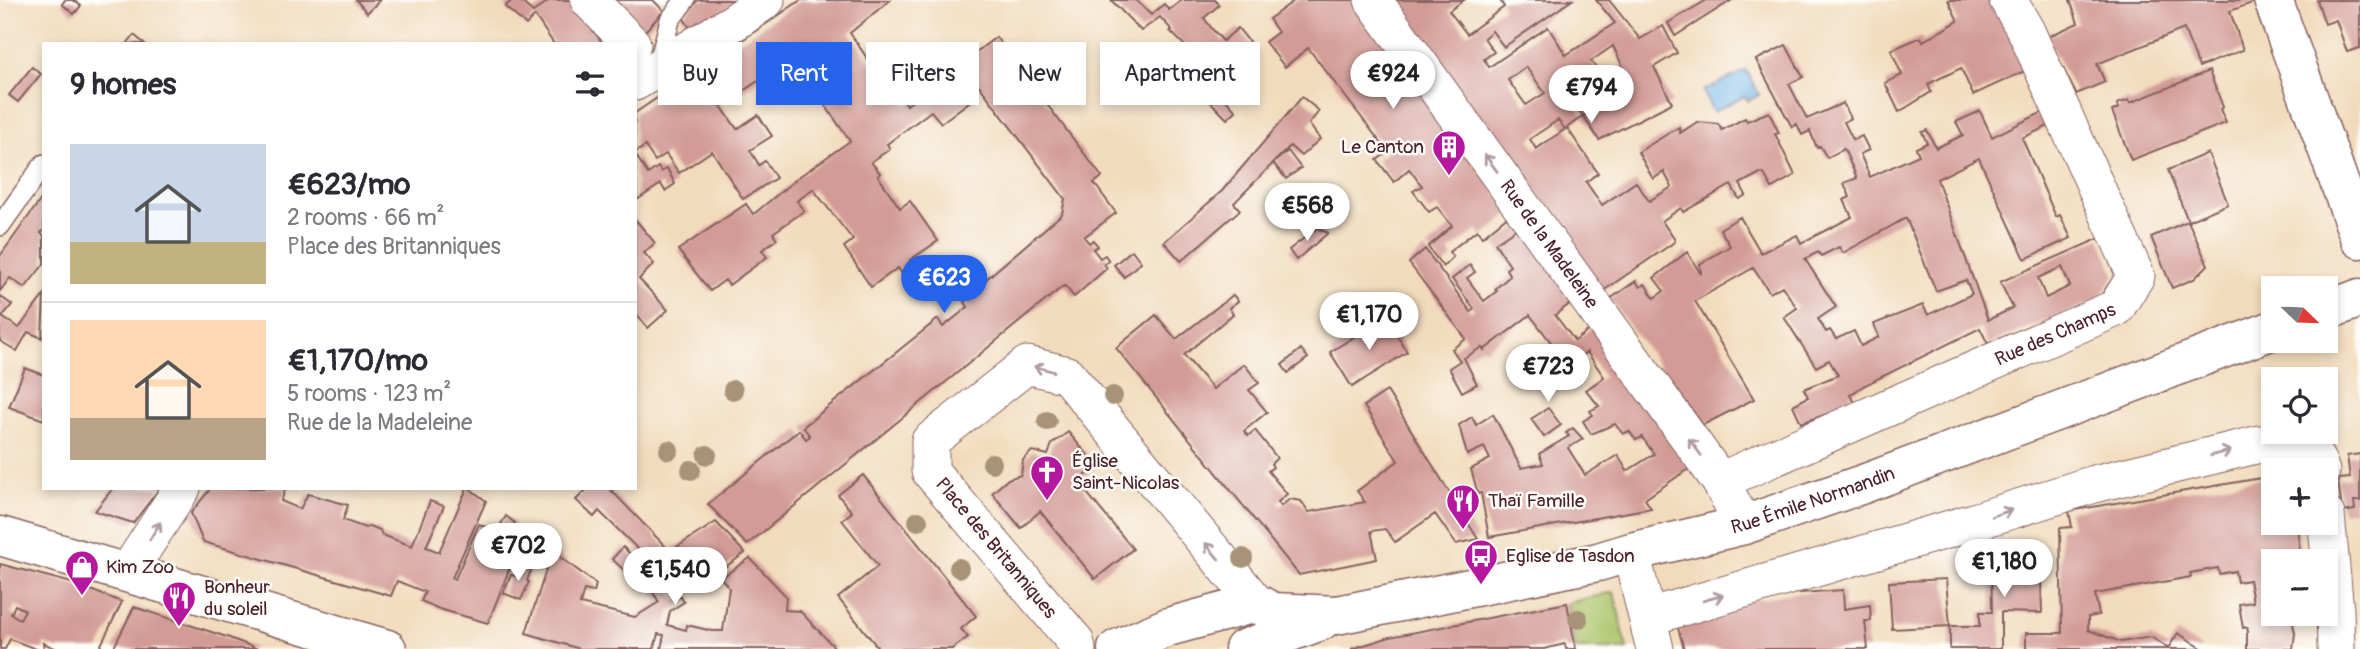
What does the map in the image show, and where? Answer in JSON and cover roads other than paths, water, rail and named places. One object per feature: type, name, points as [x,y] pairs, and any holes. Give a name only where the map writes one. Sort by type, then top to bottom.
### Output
[{"type":"main road","points":[[2273,0],[2360,239]]},
{"type":"main road","points":[[2338,306],[2360,298]]},
{"type":"main road","name":"Rue Émile Normandin","points":[[1244,649],[1337,615],[1598,562],[1744,525],[1866,483],[2261,335]]},
{"type":"main road","points":[[0,536],[127,573],[340,643],[387,649]]},
{"type":"main road","points":[[1117,649],[1168,627],[1256,603]]},
{"type":"main road","name":"Rue Émile Normandin","points":[[1256,603],[1273,612],[1337,615]]},
{"type":"street","points":[[589,0],[625,42]]},
{"type":"street","points":[[640,60],[766,0]]},
{"type":"street","name":"Rue de la Madeleine","points":[[1373,0],[1720,481],[1744,525]]},
{"type":"street","name":"Rue des Champs","points":[[1720,481],[2116,308],[2126,293],[2136,276],[2026,31],[2008,0]]},
{"type":"street","name":"Place des Britanniques","points":[[1077,649],[1075,641],[930,471],[930,441],[1027,365],[1067,375],[1256,603]]},
{"type":"street","points":[[1631,552],[1651,633],[1974,522],[2094,484],[2260,444],[2283,443],[2305,448],[2316,458]]},
{"type":"street","points":[[127,573],[181,490]]},
{"type":"street","points":[[2328,535],[2336,649]]},
{"type":"lane","points":[[640,60],[685,0]]},
{"type":"lane","points":[[0,226],[42,167]]},
{"type":"water","points":[[1746,70],[1759,95],[1748,101],[1745,96],[1713,112],[1703,91]]},
{"type":"place","name":"Le Canton","points":[[1449,177]]},
{"type":"place","name":"Église Saint-Nicolas","points":[[1047,502]]},
{"type":"place","name":"Thaï Famille","points":[[1463,531]]},
{"type":"place","name":"Eglise de Tasdon","points":[[1481,586]]},
{"type":"place","name":"Kim Zoo","points":[[82,597]]},
{"type":"place","name":"Bonheur du soleil","points":[[179,628]]}]
